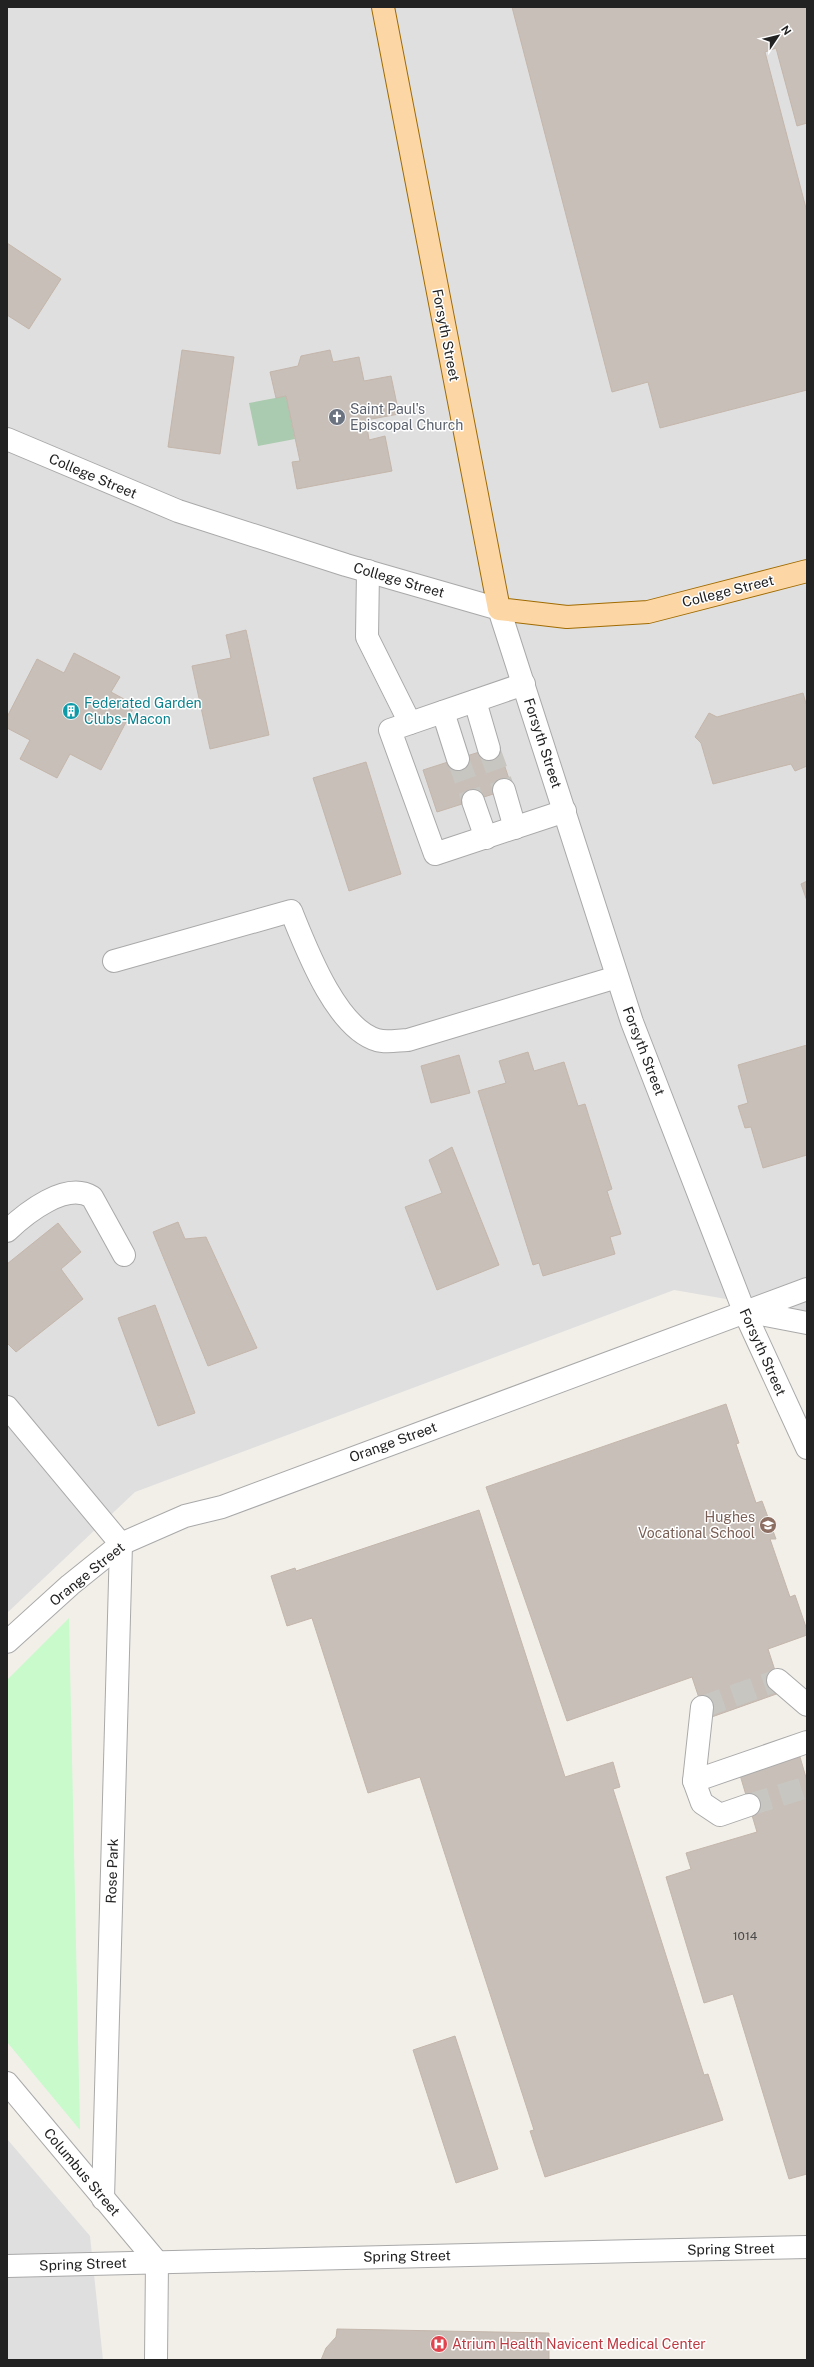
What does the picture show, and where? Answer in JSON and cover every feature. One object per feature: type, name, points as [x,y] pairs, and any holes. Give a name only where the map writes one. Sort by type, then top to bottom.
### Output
[{"type":"main road","name":"Forsyth Street","points":[[383,7],[499,609]]},
{"type":"main road","name":"College Street","points":[[499,609],[567,617],[648,612],[807,571]]},
{"type":"street","name":"College Street","points":[[7,439],[178,511],[368,571],[499,609]]},
{"type":"street","points":[[368,571],[367,637],[410,723]]},
{"type":"street","name":"Forsyth Street","points":[[499,609],[617,977],[744,1311],[807,1448]]},
{"type":"street","points":[[524,684],[390,730],[435,854],[565,811]]},
{"type":"street","points":[[475,701],[489,749]]},
{"type":"street","points":[[443,712],[458,759]]},
{"type":"street","points":[[504,790],[515,828]]},
{"type":"street","points":[[473,801],[486,838]]},
{"type":"street","points":[[114,962],[291,911],[314,967],[352,1026],[377,1041],[408,1040],[617,977]]},
{"type":"street","points":[[7,1231],[28,1211],[71,1192],[83,1191],[92,1197],[124,1256]]},
{"type":"street","name":"Orange Street","points":[[7,1642],[70,1585],[121,1544],[185,1516],[222,1507],[401,1439],[622,1359],[744,1311],[807,1289]]},
{"type":"street","points":[[744,1311],[807,1323]]},
{"type":"street","points":[[7,1407],[121,1544]]},
{"type":"street","name":"Rose Park","points":[[104,2199],[121,1544]]},
{"type":"street","points":[[778,1680],[807,1706]]},
{"type":"street","points":[[702,1707],[694,1781],[702,1803],[720,1814],[749,1805]]},
{"type":"street","points":[[694,1781],[807,1742]]},
{"type":"street","name":"Columbus Street","points":[[7,2083],[157,2262]]},
{"type":"street","name":"Spring Street","points":[[7,2266],[807,2247]]},
{"type":"street","points":[[156,2360],[157,2262]]},
{"type":"shaded area","points":[[7,7],[807,7],[807,1313],[674,1290],[135,1492],[7,1613]]},
{"type":"shaded area","points":[[7,2139],[90,2236],[103,2360],[7,2360]]},
{"type":"green space","points":[[286,396],[295,439],[258,446],[249,403]]},
{"type":"green space","points":[[69,1618],[80,2130],[7,2042],[7,1680]]},
{"type":"building","points":[[512,7],[807,7],[807,123],[797,126],[776,48],[765,52],[807,212],[807,390],[660,428],[648,382],[612,392]]},
{"type":"building","points":[[7,243],[61,279],[29,329],[7,315]]},
{"type":"building","points":[[182,350],[234,357],[220,454],[168,447]]},
{"type":"building","name":"Saint Paul's Episcopal Church","points":[[330,350],[333,362],[359,357],[364,381],[391,376],[399,414],[366,420],[369,440],[385,436],[392,471],[297,489],[292,462],[300,461],[286,396],[276,398],[270,372],[298,366],[301,356]]},
{"type":"building","points":[[246,630],[269,735],[210,749],[192,666],[231,658],[226,635]]},
{"type":"building","name":"Federated Garden Clubs-Macon","points":[[74,653],[120,677],[111,692],[135,705],[101,770],[70,754],[57,778],[20,759],[30,740],[7,728],[7,717],[37,659],[64,673]]},
{"type":"building","points":[[803,693],[807,707],[807,766],[795,771],[791,764],[713,784],[701,743],[695,737],[709,713],[717,717]]},
{"type":"building","points":[[498,746],[512,788],[437,812],[423,770]]},
{"type":"building","points":[[366,762],[401,874],[349,891],[313,778]]},
{"type":"building","points":[[807,881],[807,901],[801,884]]},
{"type":"building","points":[[807,1045],[807,1155],[763,1168],[751,1127],[745,1128],[738,1106],[748,1103],[738,1065]]},
{"type":"building","points":[[528,1052],[534,1071],[564,1062],[578,1106],[585,1104],[612,1189],[607,1191],[621,1234],[610,1237],[615,1254],[543,1276],[539,1263],[533,1265],[478,1091],[506,1083],[499,1061]]},
{"type":"building","points":[[459,1055],[470,1093],[431,1103],[421,1066]]},
{"type":"building","points":[[452,1147],[499,1265],[437,1290],[405,1207],[442,1193],[429,1160]]},
{"type":"building","points":[[178,1222],[185,1239],[206,1237],[257,1348],[208,1366],[153,1232]]},
{"type":"building","points":[[58,1223],[81,1252],[61,1269],[83,1299],[16,1352],[7,1343],[7,1264]]},
{"type":"building","points":[[155,1305],[195,1413],[158,1426],[118,1318]]},
{"type":"building","points":[[726,1404],[739,1443],[736,1444],[756,1503],[762,1501],[776,1539],[770,1539],[790,1597],[795,1595],[807,1630],[807,1635],[768,1649],[782,1692],[706,1719],[692,1677],[567,1721],[486,1487]]},
{"type":"building","points":[[479,1510],[565,1777],[613,1762],[620,1787],[613,1789],[704,2075],[708,2074],[723,2120],[545,2177],[530,2131],[534,2130],[420,1777],[368,1793],[312,1618],[287,1626],[271,1576],[295,1568],[296,1571]]},
{"type":"building","points":[[800,1757],[807,1781],[807,2174],[789,2179],[733,1994],[704,2003],[666,1877],[691,1869],[686,1853],[757,1832],[740,1775]]},
{"type":"building","points":[[455,2036],[498,2169],[456,2183],[413,2050]]},
{"type":"building","name":"Atrium Health Navicent Medical Center","points":[[337,2329],[549,2333],[549,2360],[321,2360],[326,2348],[336,2337]]},
{"type":"tunnel","points":[[489,749],[504,790]]},
{"type":"tunnel","points":[[458,759],[473,801]]},
{"type":"tunnel","points":[[702,1707],[778,1680]]},
{"type":"tunnel","points":[[749,1805],[807,1787]]},
{"type":"place","name":"Saint Paul's Episcopal Church","points":[[337,417]]},
{"type":"place","name":"Federated Garden Clubs-Macon","points":[[71,711]]},
{"type":"place","name":"Hughes Vocational School","points":[[768,1525]]},
{"type":"place","name":"Atrium Health Navicent Medical Center","points":[[439,2344]]}]
